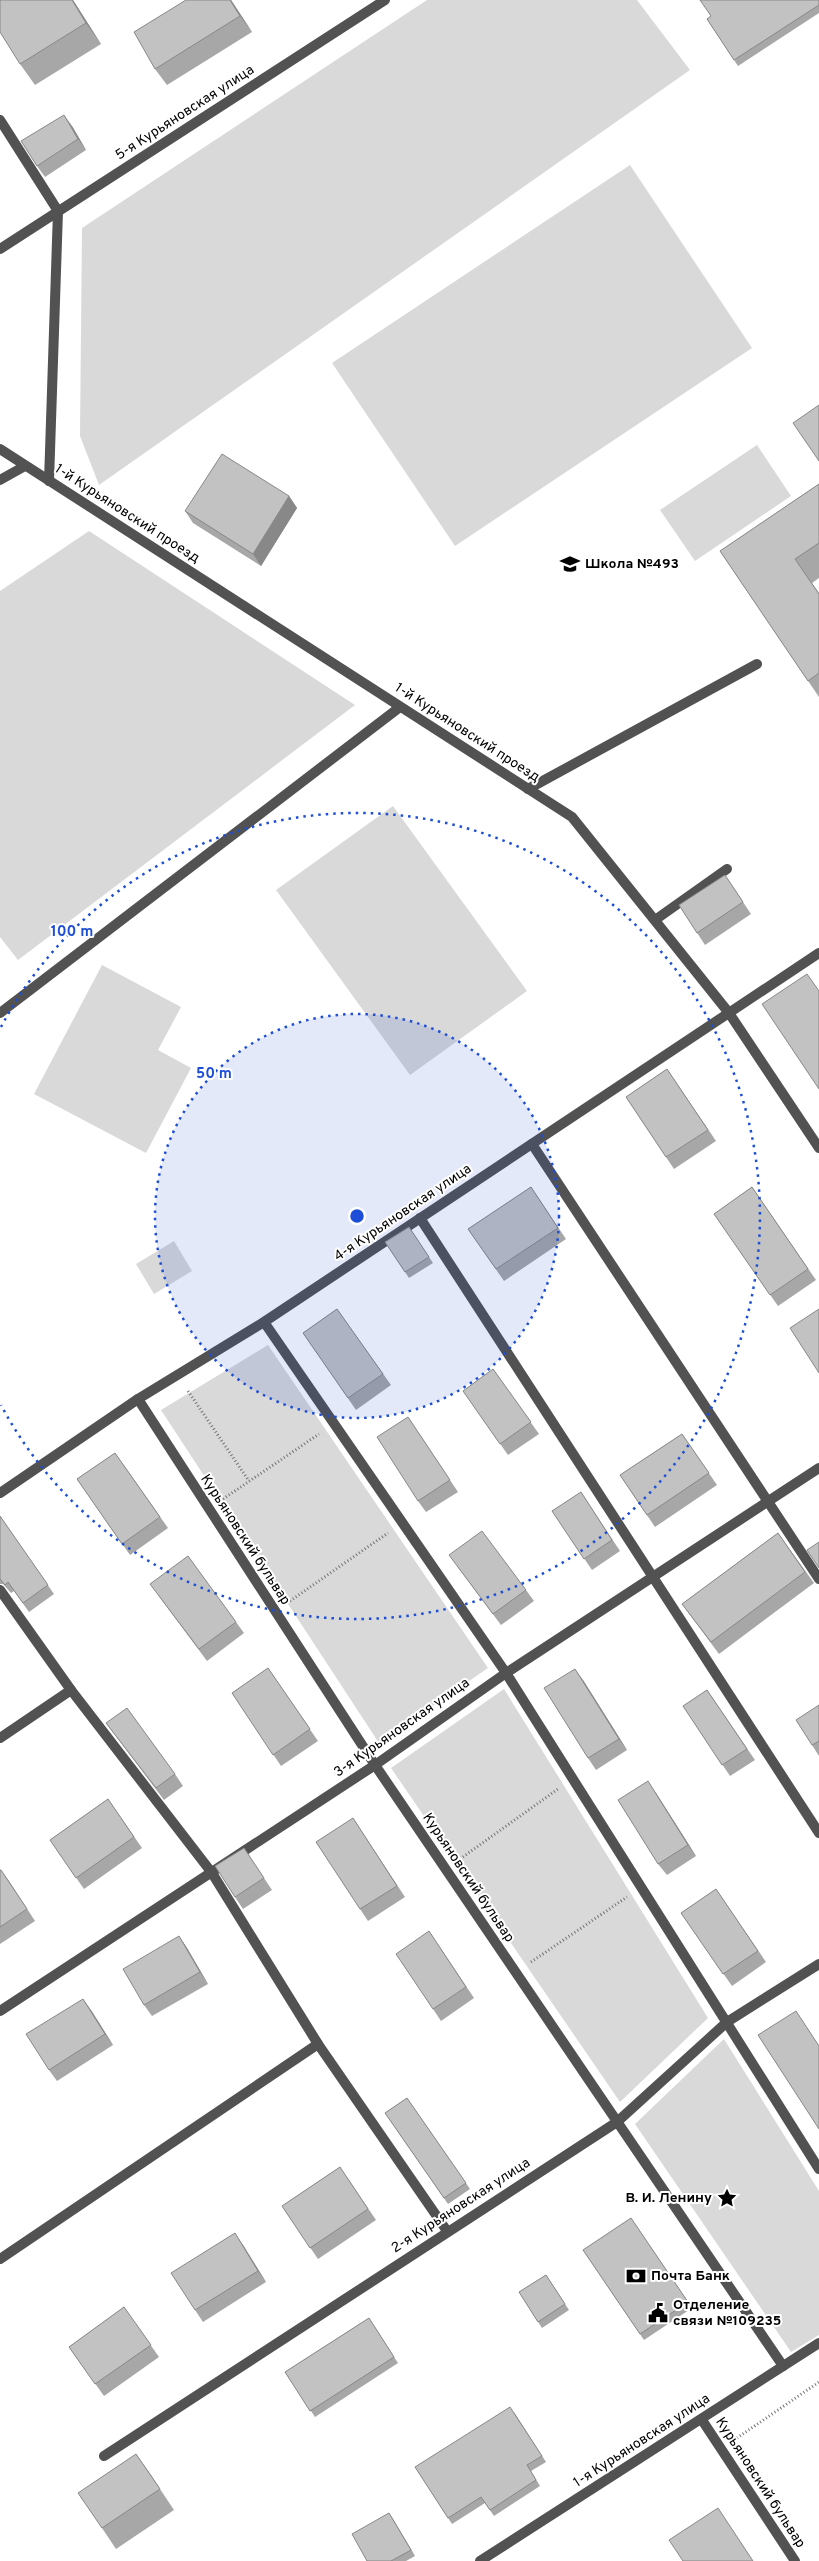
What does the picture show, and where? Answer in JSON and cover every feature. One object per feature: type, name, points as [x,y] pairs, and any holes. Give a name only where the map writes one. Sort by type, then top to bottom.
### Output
[{"type":"street","name":"5-я Курьяновская улица","points":[[0,250],[384,0]]},
{"type":"street","points":[[0,120],[58,211],[49,481]]},
{"type":"street","name":"1-й Курьяновский проезд","points":[[0,449],[572,817],[729,1013],[819,1148]]},
{"type":"street","points":[[0,480],[26,466]]},
{"type":"street","points":[[528,789],[757,664]]},
{"type":"street","points":[[0,1013],[400,707]]},
{"type":"street","points":[[655,920],[727,869]]},
{"type":"street","name":"4-я Курьяновская улица","points":[[0,1493],[138,1399],[264,1322],[819,953]]},
{"type":"street","points":[[532,1144],[819,1579]]},
{"type":"street","points":[[420,1218],[819,1833]]},
{"type":"street","points":[[264,1322],[506,1673],[819,2169]]},
{"type":"street","name":"Курьяновский бульвар","points":[[138,1399],[375,1765],[783,2366]]},
{"type":"street","name":"3-я Курьяновская улица","points":[[0,2011],[375,1765],[506,1673],[819,1468]]},
{"type":"street","points":[[0,1590],[71,1690],[212,1873],[318,2044],[447,2232]]},
{"type":"street","points":[[0,1738],[71,1690]]},
{"type":"street","name":"2-я Курьяновская улица","points":[[104,2456],[617,2122],[727,2022],[819,1964]]},
{"type":"street","points":[[0,2259],[318,2044]]},
{"type":"street","name":"1-я Курьяновская улица","points":[[480,2561],[819,2343]]},
{"type":"street","name":"Курьяновский бульвар","points":[[702,2420],[795,2561]]},
{"type":"path","points":[[184,1387],[249,1481]]},
{"type":"path","points":[[209,1508],[334,1424]]},
{"type":"path","points":[[275,1611],[403,1523]]},
{"type":"path","points":[[446,1869],[573,1778]]},
{"type":"path","points":[[516,1973],[642,1887]]},
{"type":"path","points":[[721,2450],[819,2382]]},
{"type":"shaded area","points":[[427,0],[637,0],[690,70],[99,485],[80,436],[82,228]]},
{"type":"shaded area","points":[[630,165],[752,348],[455,546],[332,363]]},
{"type":"shaded area","points":[[757,445],[791,496],[695,561],[660,510]]},
{"type":"shaded area","points":[[89,531],[355,705],[18,960],[0,937],[0,591]]},
{"type":"shaded area","points":[[393,806],[527,991],[410,1075],[276,890]]},
{"type":"shaded area","points":[[102,965],[181,1007],[158,1050],[191,1068],[146,1153],[34,1094]]},
{"type":"shaded area","points":[[174,1241],[192,1271],[154,1294],[136,1264]]},
{"type":"shaded area","points":[[268,1345],[488,1668],[379,1743],[161,1410]]},
{"type":"shaded area","points":[[504,1689],[708,2018],[620,2102],[391,1768]]},
{"type":"shaded area","points":[[724,2039],[819,2191],[819,2335],[791,2352],[635,2124]]},
{"type":"building","points":[[0,0],[72,0],[86,23],[20,64],[0,32]]},
{"type":"building","points":[[186,0],[230,0],[240,16],[155,69],[134,32]]},
{"type":"building","points":[[700,0],[819,0],[819,5],[734,60],[707,19],[711,16]]},
{"type":"building","points":[[64,115],[78,139],[37,166],[21,141]]},
{"type":"building","points":[[819,405],[819,461],[793,423]]},
{"type":"building","points":[[222,454],[289,496],[253,554],[185,511]]},
{"type":"building","points":[[819,484],[819,543],[795,559],[819,594],[819,673],[808,681],[720,551]]},
{"type":"building","points":[[725,875],[743,902],[697,933],[679,905]]},
{"type":"building","points":[[807,974],[819,991],[819,1089],[762,1004]]},
{"type":"building","points":[[667,1069],[708,1130],[666,1157],[626,1097]]},
{"type":"building","points":[[531,1187],[558,1228],[496,1269],[468,1229]]},
{"type":"building","points":[[752,1187],[808,1269],[770,1295],[714,1214]]},
{"type":"building","points":[[409,1227],[429,1257],[405,1272],[385,1242]]},
{"type":"building","points":[[337,1309],[383,1374],[348,1398],[303,1333]]},
{"type":"building","points":[[819,1309],[819,1373],[790,1328]]},
{"type":"building","points":[[493,1369],[531,1422],[500,1444],[463,1391]]},
{"type":"building","points":[[408,1417],[450,1480],[418,1501],[377,1437]]},
{"type":"building","points":[[682,1434],[709,1473],[647,1515],[620,1475]]},
{"type":"building","points":[[115,1453],[160,1517],[122,1544],[77,1479]]},
{"type":"building","points":[[581,1492],[612,1540],[584,1559],[552,1511]]},
{"type":"building","points":[[0,1516],[48,1585],[23,1603],[8,1582],[5,1585],[0,1579]]},
{"type":"building","points":[[482,1531],[526,1590],[493,1614],[449,1555]]},
{"type":"building","points":[[778,1533],[805,1572],[711,1642],[682,1604]]},
{"type":"building","points":[[819,1542],[819,1568],[807,1550]]},
{"type":"building","points":[[188,1556],[236,1622],[199,1649],[150,1584]]},
{"type":"building","points":[[268,1668],[310,1729],[273,1755],[232,1693]]},
{"type":"building","points":[[575,1669],[619,1739],[588,1758],[544,1688]]},
{"type":"building","points":[[707,1690],[747,1749],[722,1765],[683,1706]]},
{"type":"building","points":[[819,1705],[819,1741],[812,1745],[796,1720]]},
{"type":"building","points":[[127,1708],[175,1774],[156,1788],[106,1723]]},
{"type":"building","points":[[648,1781],[688,1845],[658,1864],[618,1800]]},
{"type":"building","points":[[108,1799],[134,1837],[76,1878],[50,1840]]},
{"type":"building","points":[[353,1818],[397,1886],[360,1909],[316,1842]]},
{"type":"building","points":[[244,1848],[264,1878],[235,1897],[215,1866]]},
{"type":"building","points":[[0,1870],[27,1909],[0,1927]]},
{"type":"building","points":[[716,1889],[758,1951],[723,1974],[681,1913]]},
{"type":"building","points":[[429,1931],[466,1987],[433,2009],[396,1954]]},
{"type":"building","points":[[179,1936],[200,1972],[144,2005],[123,1969]]},
{"type":"building","points":[[83,1999],[105,2034],[49,2070],[26,2034]]},
{"type":"building","points":[[796,2011],[819,2046],[819,2129],[758,2035]]},
{"type":"building","points":[[407,2098],[466,2183],[444,2198],[385,2113]]},
{"type":"building","points":[[340,2167],[368,2209],[310,2248],[282,2206]]},
{"type":"building","points":[[631,2218],[688,2302],[640,2334],[583,2250]]},
{"type":"building","points":[[235,2233],[258,2271],[195,2310],[171,2273]]},
{"type":"building","points":[[546,2275],[565,2304],[538,2322],[519,2292]]},
{"type":"building","points":[[124,2307],[151,2345],[95,2384],[69,2347]]},
{"type":"building","points":[[369,2318],[394,2357],[310,2411],[285,2372]]},
{"type":"building","points":[[510,2407],[542,2456],[527,2465],[536,2480],[490,2510],[481,2497],[448,2518],[415,2467]]},
{"type":"building","points":[[136,2454],[160,2489],[102,2528],[78,2493]]},
{"type":"building","points":[[718,2508],[753,2561],[683,2561],[669,2540]]},
{"type":"building","points":[[389,2513],[411,2550],[391,2561],[367,2561],[352,2534]]},
{"type":"place","name":"Школа №493","points":[[570,564]]},
{"type":"place","name":"В. И. Ленину","points":[[727,2198]]},
{"type":"place","name":"Почта Банк","points":[[636,2276]]},
{"type":"place","name":"Отделение связи №109235","points":[[658,2313]]}]
